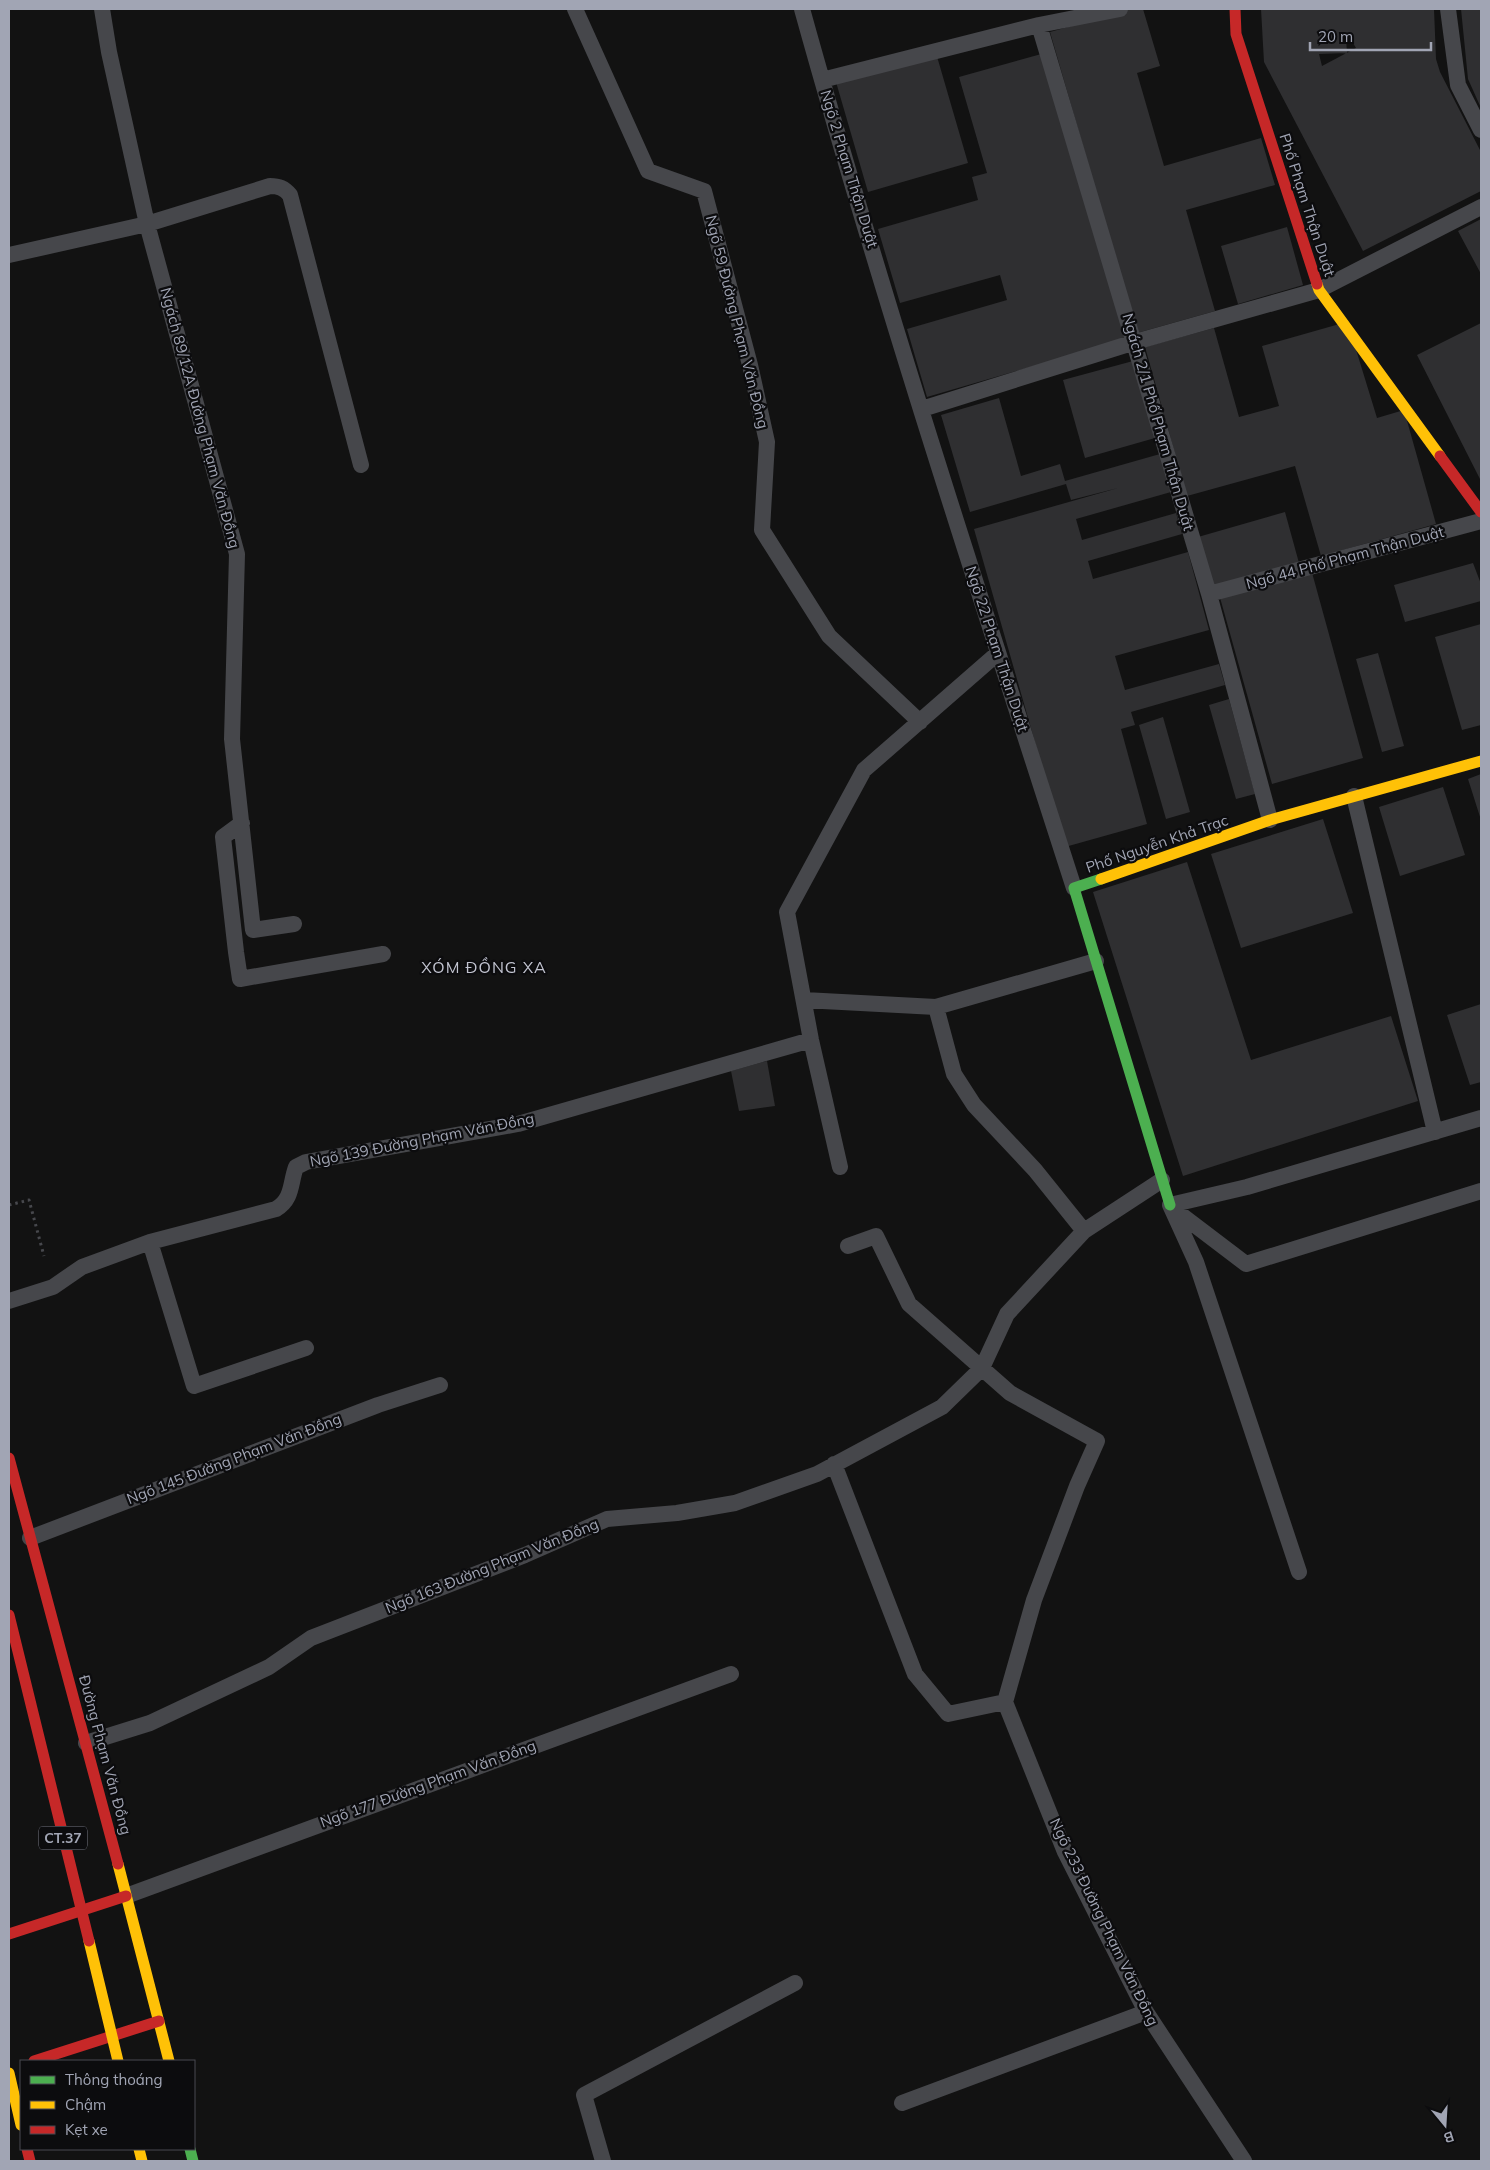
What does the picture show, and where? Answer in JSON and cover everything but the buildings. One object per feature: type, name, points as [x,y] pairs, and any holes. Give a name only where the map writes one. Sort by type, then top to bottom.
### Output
[{"type":"main road","name":"Phố Phạm Thận Duật","points":[[1235,9],[1236,34],[1320,290],[1481,512]]},
{"type":"main road","name":"Phố Nguyễn Khả Trạc","points":[[1170,1206],[1074,888],[1270,820],[1481,761]]},
{"type":"main road","name":"Đường Phạm Văn Đồng","points":[[9,1458],[169,2060]]},
{"type":"main road","name":"CT.37","points":[[9,1615],[118,2060]]},
{"type":"main road","points":[[9,1934],[126,1896]]},
{"type":"main road","points":[[37,2060],[159,2021]]},
{"type":"main road","points":[[9,2074],[20,2121]]},
{"type":"lane","name":"Ngách 89/12A Đường Phạm Văn Đồng","points":[[102,9],[109,52],[147,224],[237,554],[232,739],[253,930],[294,924]]},
{"type":"lane","name":"Ngõ 59 Đường Phạm Văn Đồng","points":[[575,9],[648,171],[704,191],[750,365],[767,442],[762,530],[829,636],[920,722]]},
{"type":"lane","points":[[802,9],[822,80]]},
{"type":"lane","name":"Ngõ 2 Phạm Thận Duật","points":[[922,409],[822,80],[1039,25],[1120,9]]},
{"type":"lane","points":[[1448,9],[1458,85],[1481,130]]},
{"type":"lane","name":"Ngách 2/1 Phố Phạm Thận Duật","points":[[1039,25],[1209,594],[1270,820]]},
{"type":"lane","points":[[9,255],[147,224],[270,186],[278,186],[286,190],[290,195],[362,465]]},
{"type":"lane","points":[[922,409],[1135,342],[1320,290],[1481,206]]},
{"type":"lane","name":"Ngõ 22 Phạm Thận Duật","points":[[922,409],[1074,888]]},
{"type":"lane","name":"Ngõ 44 Phố Phạm Thận Duật","points":[[1209,594],[1481,521]]},
{"type":"lane","points":[[840,1167],[811,1040],[787,912],[864,770],[998,653]]},
{"type":"lane","points":[[1354,796],[1435,1132]]},
{"type":"lane","points":[[242,823],[223,837],[240,979],[383,954]]},
{"type":"lane","points":[[804,1000],[936,1007],[1096,961]]},
{"type":"lane","points":[[936,1007],[954,1074],[974,1106],[1035,1170],[1084,1231]]},
{"type":"lane","name":"Ngõ 139 Đường Phạm Văn Đồng","points":[[9,1300],[53,1287],[82,1267],[150,1242],[276,1209],[285,1204],[296,1167],[306,1162],[518,1124],[811,1040]]},
{"type":"lane","points":[[1170,1206],[1247,1187],[1481,1118]]},
{"type":"lane","name":"Ngõ 163 Đường Phạm Văn Đồng","points":[[86,1743],[150,1723],[166,1716],[270,1667],[311,1638],[525,1555],[607,1519],[677,1513],[735,1503],[817,1474],[942,1407],[982,1368],[1007,1314],[1084,1231],[1162,1180]]},
{"type":"lane","points":[[1170,1206],[1246,1264],[1481,1191]]},
{"type":"lane","points":[[1170,1206],[1196,1262],[1299,1572]]},
{"type":"lane","points":[[834,1464],[915,1674],[948,1714],[1005,1702],[1034,1600],[1097,1441],[1010,1393],[909,1304],[876,1236],[848,1246]]},
{"type":"lane","points":[[150,1242],[194,1386],[306,1348]]},
{"type":"lane","name":"Ngõ 145 Đường Phạm Văn Đồng","points":[[30,1538],[351,1415],[440,1385]]},
{"type":"lane","name":"Ngõ 177 Đường Phạm Văn Đồng","points":[[126,1896],[731,1674]]},
{"type":"lane","name":"Ngõ 233 Đường Phạm Văn Đồng","points":[[1005,1702],[1065,1852],[1146,2012],[1244,2161]]},
{"type":"lane","points":[[604,2161],[584,2095],[795,1983]]},
{"type":"lane","points":[[902,2103],[1146,2012]]},
{"type":"path","points":[[9,1205],[29,1200],[53,1287]]},
{"type":"traffic: fast","points":[[1101,879],[1074,888],[1170,1205]]},
{"type":"traffic: fast","points":[[190,2150],[193,2161]]},
{"type":"traffic: slow","points":[[1317,284],[1319,290],[1440,456]]},
{"type":"traffic: slow","points":[[1101,879],[1270,820],[1481,761]]},
{"type":"traffic: slow","points":[[118,1864],[169,2060]]},
{"type":"traffic: slow","points":[[89,1941],[118,2060]]},
{"type":"traffic: slow","points":[[9,2073],[20,2121]]},
{"type":"traffic: slow","points":[[139,2150],[142,2161]]},
{"type":"traffic: jam","points":[[1235,9],[1236,34],[1317,284]]},
{"type":"traffic: jam","points":[[1440,456],[1481,512]]},
{"type":"traffic: jam","points":[[9,1458],[118,1864]]},
{"type":"traffic: jam","points":[[9,1615],[89,1941]]},
{"type":"traffic: jam","points":[[9,1934],[126,1896]]},
{"type":"traffic: jam","points":[[37,2060],[159,2021]]},
{"type":"traffic: jam","points":[[27,2150],[30,2161]]},
{"type":"district","name":"XÓM ĐỒNG XA","points":[[484,967]]}]
